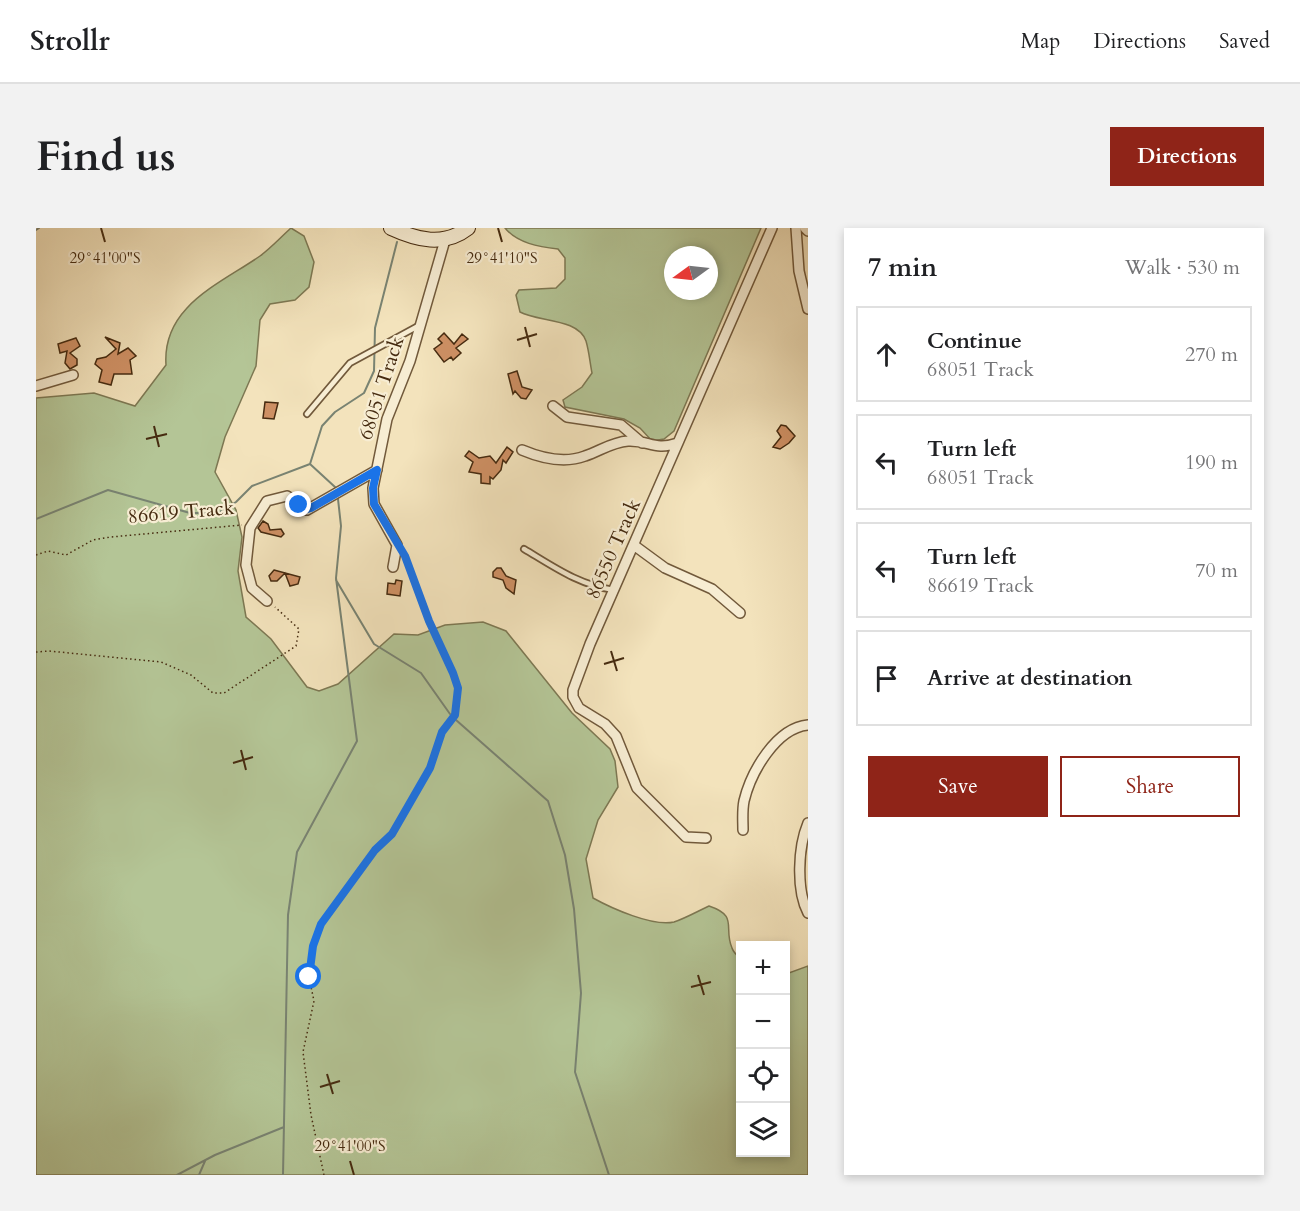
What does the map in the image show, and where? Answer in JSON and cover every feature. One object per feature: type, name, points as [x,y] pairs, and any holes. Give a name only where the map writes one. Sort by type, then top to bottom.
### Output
[{"type":"street","points":[[392,228],[425,240],[445,240],[468,228]]},
{"type":"street","name":"86550 Track","points":[[706,838],[686,837],[642,795],[634,782],[616,736],[605,724],[579,708],[573,698],[576,678],[772,228]]},
{"type":"street","points":[[796,228],[799,271],[808,309]]},
{"type":"street","name":"68051 Track","points":[[397,545],[374,504],[373,488],[387,419],[410,361],[445,240]]},
{"type":"street","points":[[36,386],[73,375]]},
{"type":"street","points":[[553,406],[567,417],[621,425],[642,443]]},
{"type":"street","points":[[522,450],[551,459],[571,460],[620,442],[642,443],[656,448],[678,443]]},
{"type":"street","name":"86619 Track","points":[[252,524],[267,501],[273,498],[292,498],[307,510],[377,470]]},
{"type":"street","points":[[252,524],[246,565],[248,576],[255,592],[267,602]]},
{"type":"street","points":[[393,567],[397,545]]},
{"type":"street","points":[[635,546],[665,568],[712,589],[740,613]]},
{"type":"street","points":[[743,830],[744,802],[762,760],[787,731],[808,725]]},
{"type":"street","points":[[808,823],[803,840],[800,882],[801,897],[808,913]]},
{"type":"lane","points":[[307,414],[350,363],[420,325]]},
{"type":"lane","points":[[524,549],[573,578],[598,588],[614,590]]},
{"type":"path","name":"86619 Track","points":[[36,555],[48,551],[66,555],[93,540],[111,537],[252,524]]},
{"type":"path","points":[[324,1175],[310,1115],[303,1052],[314,1001],[309,977],[313,946],[333,906],[382,841],[392,834],[430,768],[442,732],[455,715],[458,688],[447,657],[429,621],[409,564],[397,545]]},
{"type":"path","points":[[36,652],[68,652],[161,662],[177,667],[213,693],[224,693],[296,646],[298,642],[299,628],[267,602]]},
{"type":"green space","points":[[291,228],[304,236],[314,262],[309,287],[295,300],[270,304],[260,320],[256,366],[225,437],[215,472],[236,510],[242,537],[238,571],[246,617],[271,639],[307,687],[319,691],[338,684],[394,634],[418,635],[445,625],[483,622],[506,631],[572,713],[610,749],[615,761],[618,787],[598,820],[586,859],[593,898],[621,911],[655,922],[674,922],[709,906],[727,918],[730,941],[736,954],[736,1157],[790,1157],[790,973],[808,966],[808,1175],[36,1175],[36,398],[94,393],[135,406],[166,365],[167,345],[173,327],[183,312],[212,287],[264,253]]},
{"type":"green space","points":[[505,228],[761,228],[674,431],[664,439],[652,441],[640,428],[624,419],[565,407],[563,400],[582,387],[592,373],[586,341],[575,328],[566,324],[520,312],[516,295],[519,290],[556,288],[565,279],[565,258],[558,249],[529,243],[516,237]]},
{"type":"building","points":[[444,333],[454,344],[462,334],[468,339],[456,348],[461,353],[453,360],[451,357],[444,362],[434,349],[442,343],[438,339]]},
{"type":"building","points":[[105,337],[120,343],[118,354],[128,348],[136,356],[130,360],[132,374],[114,374],[111,385],[99,382],[102,370],[95,364],[97,359],[106,357],[116,349]]},
{"type":"building","points":[[76,338],[80,346],[70,353],[77,359],[77,365],[70,369],[65,363],[67,351],[60,353],[58,344]]},
{"type":"building","points":[[517,371],[522,387],[532,390],[526,399],[521,398],[515,391],[513,394],[508,374]]},
{"type":"building","points":[[265,402],[278,403],[274,419],[263,418]]},
{"type":"building","points":[[781,425],[786,426],[795,436],[780,449],[773,447],[781,437],[777,431]]},
{"type":"building","points":[[507,447],[513,452],[506,463],[503,460],[501,470],[493,479],[490,477],[490,484],[481,483],[481,474],[469,472],[473,462],[465,456],[469,451],[479,458],[490,456],[496,463]]},
{"type":"building","points":[[263,521],[268,524],[270,530],[281,529],[284,534],[281,537],[261,532],[258,528]]},
{"type":"building","points":[[501,568],[506,576],[516,580],[514,594],[506,588],[503,580],[493,577],[493,572]]},
{"type":"building","points":[[274,570],[300,577],[298,584],[290,586],[285,573],[277,581],[271,581],[269,576]]},
{"type":"building","points":[[396,580],[402,581],[400,596],[387,594],[388,583],[395,584]]},
{"type":"waterway","points":[[335,487],[310,464],[322,426],[335,412],[364,393],[374,371],[375,328],[397,242]]},
{"type":"waterway","points":[[36,519],[108,490],[190,513],[218,513],[236,502],[252,486],[310,464]]},
{"type":"waterway","points":[[283,1175],[288,915],[297,852],[357,741],[336,578],[341,526],[338,499]]},
{"type":"waterway","points":[[336,580],[374,644],[421,673],[450,714]]},
{"type":"waterway","points":[[456,720],[548,801],[565,855],[574,909],[581,993],[575,1072],[609,1175]]},
{"type":"waterway","points":[[177,1175],[215,1155],[284,1127]]},
{"type":"waterway","points":[[199,1175],[205,1161]]},
{"type":"route","points":[[299,505],[307,510],[377,470],[372,495],[374,504],[405,556],[429,621],[447,657],[458,688],[455,715],[442,732],[430,768],[409,806],[392,834],[382,841],[321,924],[313,946],[309,977]]}]
